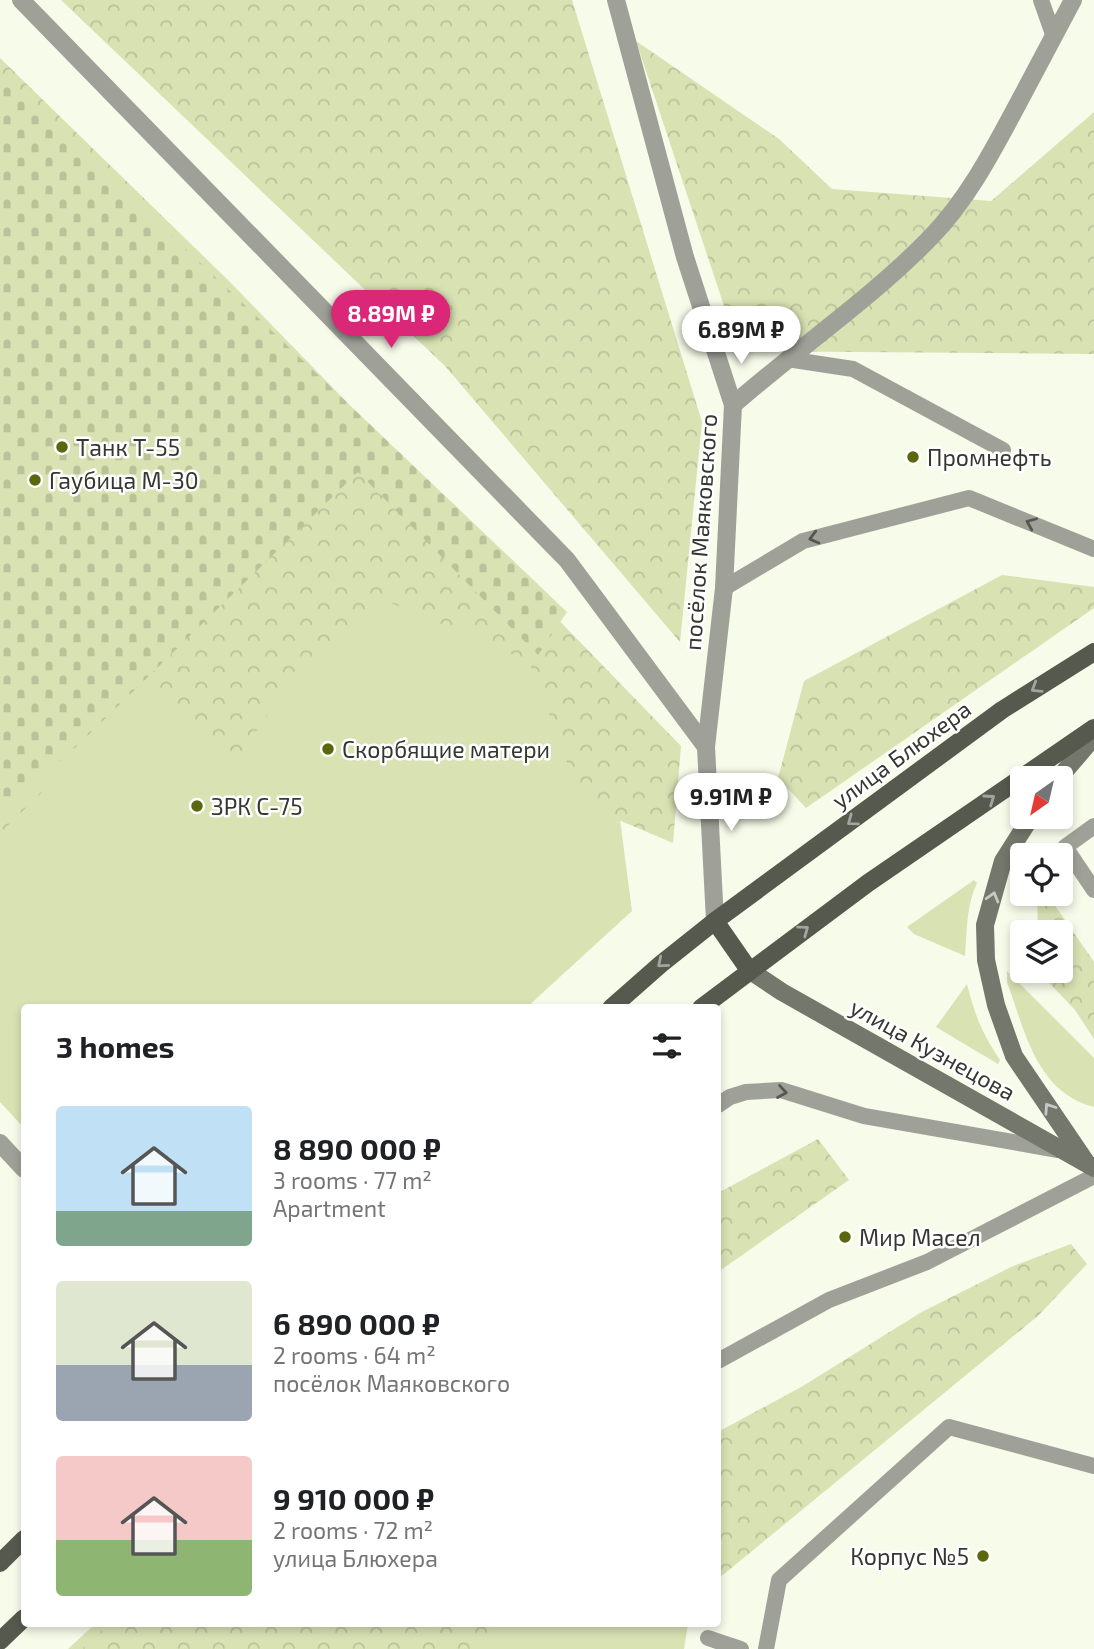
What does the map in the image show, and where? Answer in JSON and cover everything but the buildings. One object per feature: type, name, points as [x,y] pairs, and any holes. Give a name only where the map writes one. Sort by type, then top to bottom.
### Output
[{"type":"main road","name":"улица Блюхера","points":[[616,1004],[715,921],[1002,710],[1094,652]]},
{"type":"main road","points":[[706,1004],[868,883],[1094,728]]},
{"type":"main road","points":[[715,921],[749,970]]},
{"type":"main road","points":[[0,1563],[21,1542]]},
{"type":"main road","points":[[0,1641],[21,1621]]},
{"type":"street","points":[[21,0],[567,560],[706,747]]},
{"type":"street","name":"посёлок Маяковского","points":[[617,0],[685,257],[733,405],[724,588],[706,747],[715,921]]},
{"type":"street","points":[[733,405],[870,294],[932,236],[963,198],[991,153],[1073,0]]},
{"type":"street","points":[[1069,766],[1094,737]]},
{"type":"street","points":[[1023,830],[1003,861],[985,925],[986,960],[996,1005],[1014,1056],[1092,1167]]},
{"type":"street","name":"улица Кузнецова","points":[[749,970],[793,999],[1092,1167]]},
{"type":"street","points":[[0,1143],[21,1166]]},
{"type":"lane","points":[[1041,0],[1054,37]]},
{"type":"lane","points":[[787,359],[853,369],[1003,450]]},
{"type":"lane","points":[[724,588],[803,541],[969,498],[1094,549]]},
{"type":"lane","points":[[1094,826],[1065,847],[1094,890]]},
{"type":"lane","points":[[721,1103],[746,1092],[780,1090],[864,1116],[1063,1151]]},
{"type":"lane","points":[[721,1360],[829,1300],[927,1262],[1092,1167]]},
{"type":"lane","points":[[766,1649],[779,1580],[949,1427],[1094,1466]]},
{"type":"lane","points":[[708,1638],[741,1649]]},
{"type":"green space","points":[[61,0],[572,0],[702,422],[680,642],[445,366]]},
{"type":"green space","points":[[636,41],[779,139],[832,189],[991,201],[1094,112],[1094,354],[739,351]]},
{"type":"green space","points":[[0,58],[230,282],[681,746],[673,843],[583,805],[529,661],[391,603],[290,681],[232,767],[146,691],[0,833]]},
{"type":"green space","points":[[0,72],[567,612],[538,655],[358,472],[77,746],[0,816]]},
{"type":"green space","points":[[358,472],[608,728],[632,911],[530,1004],[21,1004],[21,1125],[0,1102],[0,827]]},
{"type":"green space","points":[[1002,575],[1094,587],[1094,608],[806,808],[778,778],[804,681]]},
{"type":"green space","points":[[974,880],[977,883],[969,910],[965,956],[914,934],[907,927]]},
{"type":"green space","points":[[1037,906],[1055,906],[1065,920],[1038,920]]},
{"type":"green space","points":[[1073,932],[1094,962],[1094,1039],[1075,1010],[1049,983],[1073,983]]},
{"type":"green space","points":[[1007,971],[1010,974],[1010,983],[1019,983],[1094,1058],[1094,1107],[1074,1099],[1058,1088],[1046,1074],[1027,1039],[1007,982]]},
{"type":"green space","points":[[967,984],[980,1024],[1000,1060],[998,1064],[936,1027]]},
{"type":"green space","points":[[818,1139],[849,1180],[721,1270],[721,1191]]},
{"type":"green space","points":[[1071,1244],[1087,1264],[1039,1315],[721,1577],[721,1430],[803,1386],[920,1313],[1011,1267]]},
{"type":"green space","points":[[92,1627],[688,1627],[684,1649],[68,1649]]},
{"type":"green space","points":[[106,1627],[488,1627],[485,1649],[82,1649]]},
{"type":"place","name":"Танк Т-55","points":[[62,447]]},
{"type":"place","name":"Промнефть","points":[[913,457]]},
{"type":"place","name":"Гаубица М-30","points":[[35,480]]},
{"type":"place","name":"Скорбящие матери","points":[[328,749]]},
{"type":"place","name":"ЗРК С-75","points":[[197,806]]},
{"type":"place","name":"Мир Масел","points":[[845,1237]]},
{"type":"place","name":"Корпус №5","points":[[983,1556]]}]
